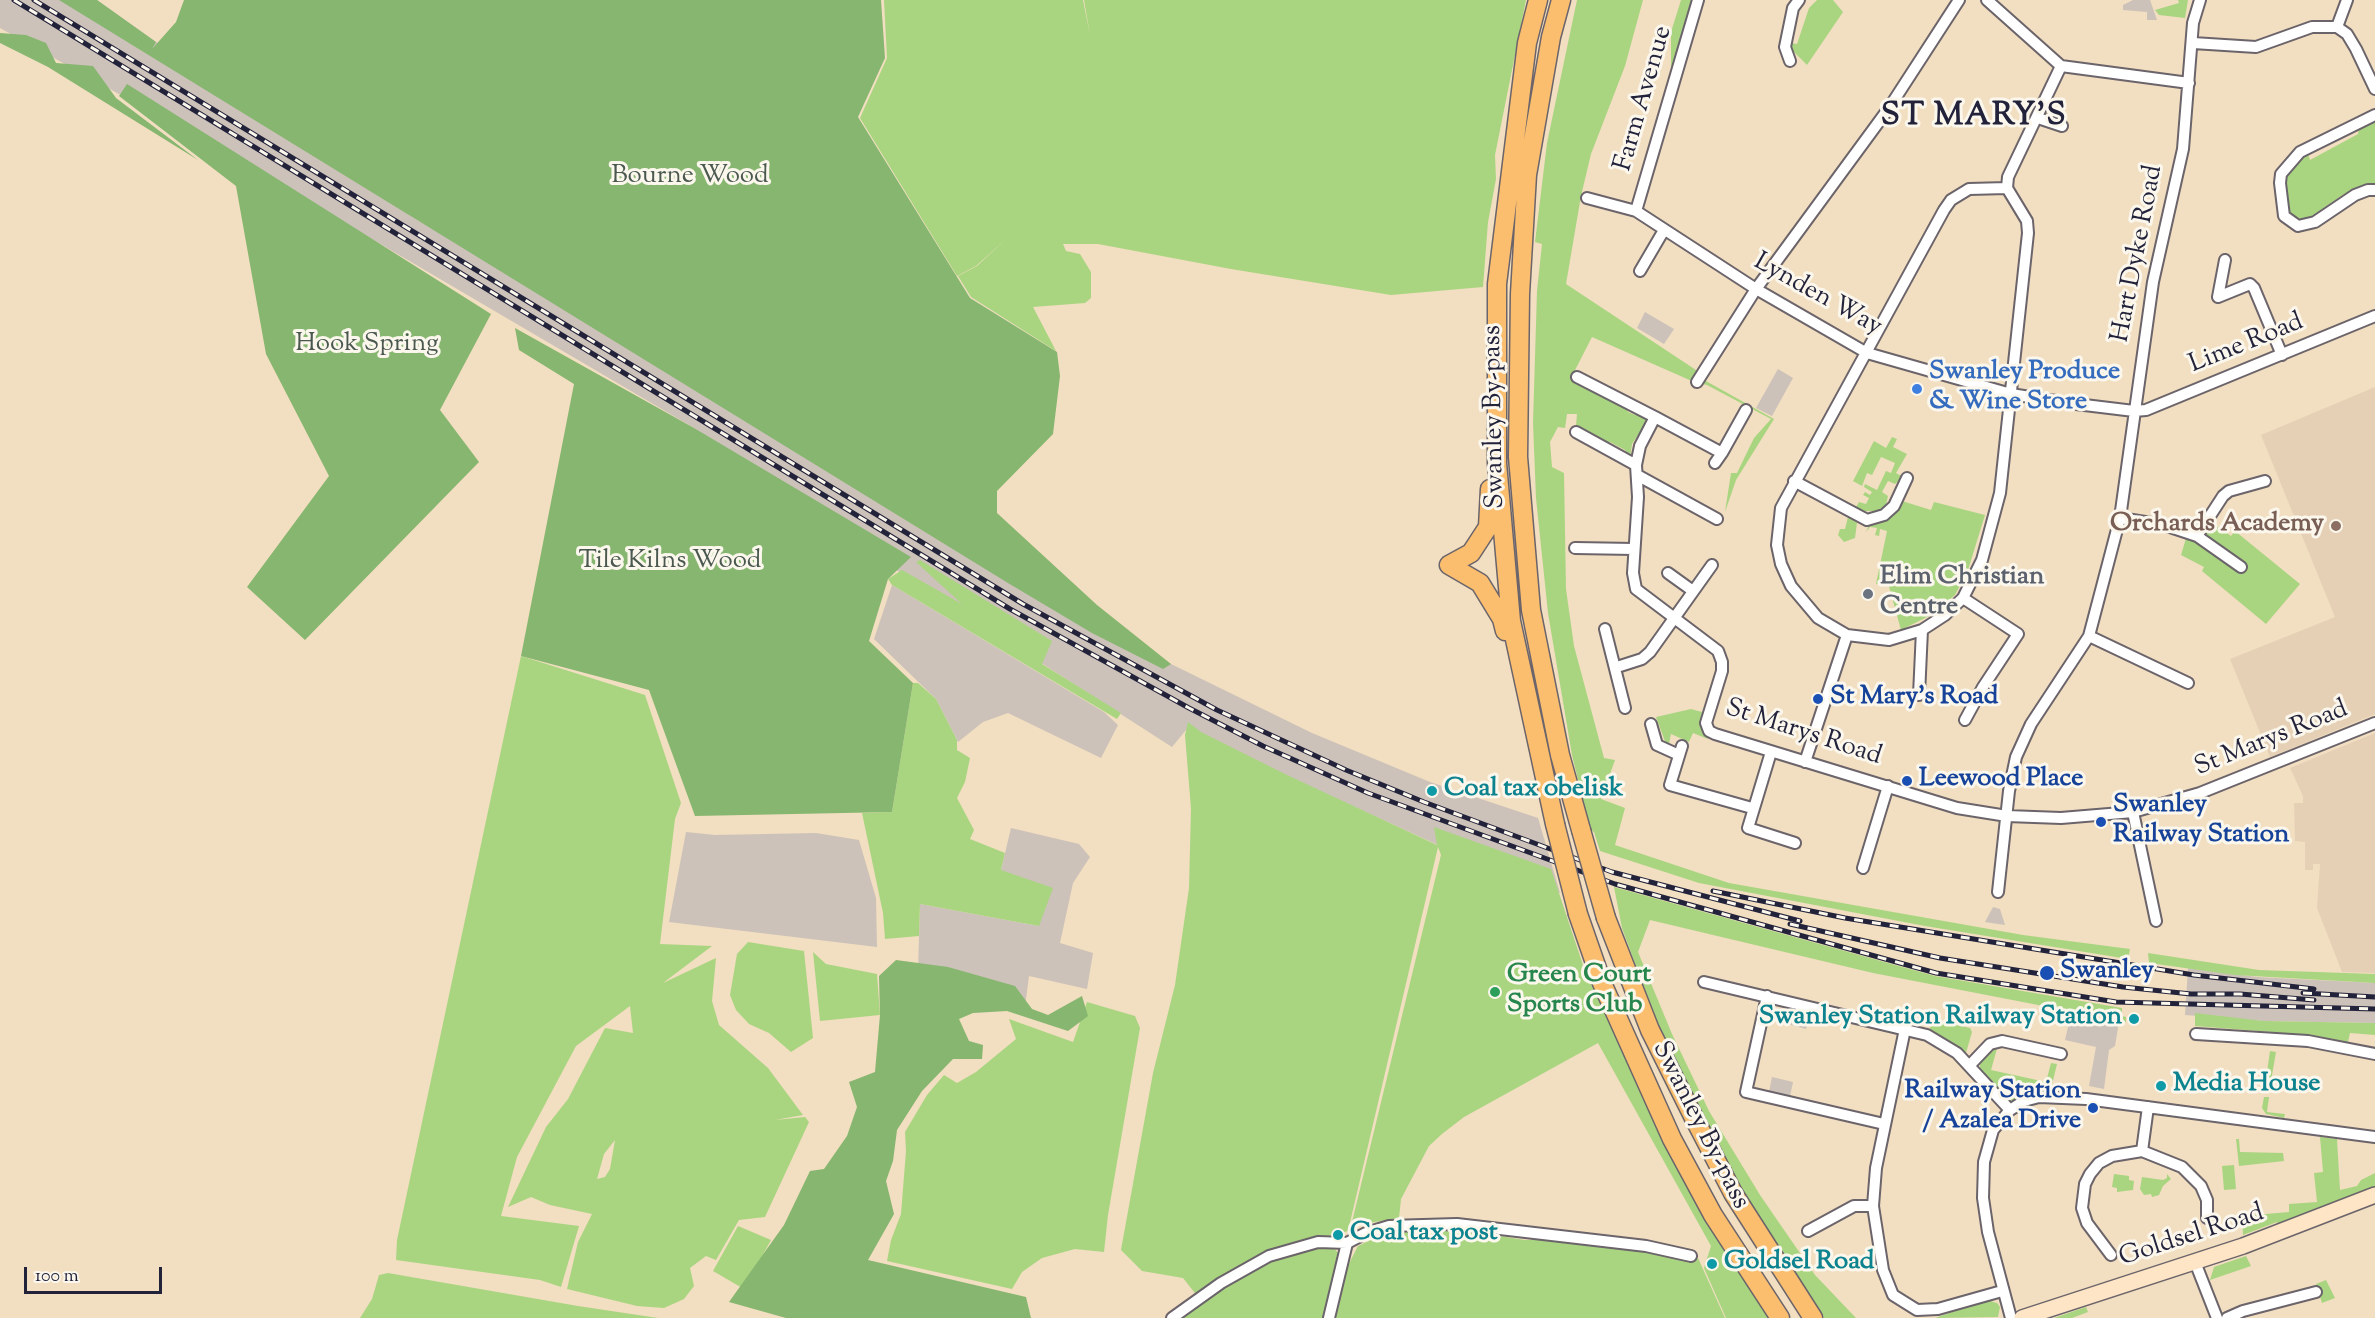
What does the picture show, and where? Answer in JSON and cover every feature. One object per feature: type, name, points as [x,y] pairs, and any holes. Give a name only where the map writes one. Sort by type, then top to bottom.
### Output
[{"type":"highway","name":"Swanley By-pass","points":[[1538,0],[1527,43],[1509,173],[1497,284],[1497,463],[1511,621],[1552,816],[1578,914],[1602,983],[1672,1139],[1713,1215],[1780,1318]]},
{"type":"highway","name":"Swanley By-pass","points":[[1562,0],[1551,37],[1527,175],[1520,294],[1518,457],[1531,610],[1560,755],[1581,830],[1609,926],[1650,1030],[1733,1193],[1813,1318]]},
{"type":"highway","points":[[1497,372],[1488,527],[1471,553],[1449,565],[1480,583],[1502,619],[1537,782],[1552,816]]},
{"type":"main road","name":"Goldsel Road","points":[[2022,1318],[2195,1262],[2298,1226],[2375,1195]]},
{"type":"street","name":"Farm Avenue","points":[[1636,211],[1698,0]]},
{"type":"street","points":[[1790,61],[1785,47],[1786,36],[1793,8],[1799,0]]},
{"type":"street","points":[[1696,382],[1707,369],[1756,289],[1888,108],[1959,0]]},
{"type":"street","points":[[1987,0],[2061,66],[2072,70],[2189,83]]},
{"type":"street","name":"Hart Dyke Road","points":[[1998,892],[2013,770],[2031,724],[2089,636],[2120,518],[2153,282],[2184,149],[2194,18],[2200,0]]},
{"type":"street","points":[[2337,27],[2347,0]]},
{"type":"street","points":[[2193,43],[2256,47],[2312,27],[2337,27],[2347,34],[2352,42],[2375,89]]},
{"type":"street","points":[[2007,188],[1969,189],[1951,200],[1785,496],[1777,523],[1780,564],[1803,603],[1818,618],[1846,634],[1889,640],[1922,630],[1946,615],[1963,598],[1974,579],[2000,493],[2028,233],[2027,221],[2007,188],[2008,177],[2061,66]]},
{"type":"street","points":[[2375,115],[2300,152],[2282,174],[2280,183],[2284,216],[2298,226],[2314,222],[2355,195],[2375,190]]},
{"type":"street","points":[[2038,118],[2062,126]]},
{"type":"street","name":"Lynden Way","points":[[1587,198],[1636,211],[1756,289],[1867,353],[2011,394],[2134,411]]},
{"type":"street","points":[[1640,271],[1664,230]]},
{"type":"street","points":[[2225,260],[2218,297],[2250,284],[2254,288],[2282,355]]},
{"type":"street","name":"Lime Road","points":[[2134,411],[2146,410],[2375,316]]},
{"type":"street","points":[[1577,377],[1722,453]]},
{"type":"street","points":[[1715,464],[1746,410]]},
{"type":"street","name":"St Marys Road","points":[[1655,417],[1640,446],[1636,470],[1633,573],[1636,589],[1714,647],[1722,662],[1722,671],[1706,723],[1709,731],[1957,808],[2007,816],[2079,818],[2133,812],[2200,793],[2375,723]]},
{"type":"street","points":[[1576,432],[1717,519]]},
{"type":"street","points":[[1794,481],[1867,520],[1884,515],[1894,506],[1907,478]]},
{"type":"street","points":[[2197,536],[2223,496],[2229,491],[2265,481]]},
{"type":"street","points":[[2120,518],[2164,525],[2197,536],[2241,567]]},
{"type":"street","points":[[1575,548],[1634,549]]},
{"type":"street","points":[[1617,667],[1642,659],[1712,565]]},
{"type":"street","points":[[1668,573],[1693,591]]},
{"type":"street","points":[[1963,598],[2018,634],[1983,687],[1965,720]]},
{"type":"street","points":[[1605,629],[1617,667],[1625,708]]},
{"type":"street","points":[[1919,695],[1922,630]]},
{"type":"street","points":[[1805,762],[1846,634]]},
{"type":"street","points":[[2089,636],[2188,683]]},
{"type":"street","points":[[1651,724],[1657,745],[1680,751],[1670,785],[1752,808]]},
{"type":"street","points":[[1771,752],[1752,808],[1748,828],[1795,843]]},
{"type":"street","points":[[1863,868],[1888,786]]},
{"type":"street","points":[[2133,812],[2156,921]]},
{"type":"street","points":[[1704,982],[1905,1029],[1940,1041],[1969,1066],[2010,1110]]},
{"type":"street","points":[[1767,996],[1746,1092],[1884,1124]]},
{"type":"street","points":[[1905,1029],[1876,1168],[1874,1206],[1883,1270],[1893,1295],[1899,1301],[1917,1310],[1928,1311],[2002,1291]]},
{"type":"street","points":[[2196,1034],[2308,1041],[2375,1054]]},
{"type":"street","points":[[1969,1066],[1990,1044],[2002,1041],[2061,1054]]},
{"type":"street","points":[[2011,1318],[1988,1232],[1983,1179],[1984,1162],[1993,1130],[2010,1110],[2024,1101],[2039,1097],[2086,1099],[2375,1137]]},
{"type":"street","points":[[2142,1151],[2148,1107]]},
{"type":"street","points":[[2111,1255],[2087,1223],[2082,1208],[2085,1184],[2099,1163],[2112,1156],[2142,1151],[2170,1160],[2193,1176],[2201,1186],[2207,1200],[2207,1218]]},
{"type":"street","points":[[1808,1231],[1854,1206],[1874,1206]]},
{"type":"street","points":[[1172,1318],[1221,1283],[1269,1256],[1318,1242],[1347,1243],[1366,1233],[1389,1226],[1457,1224],[1646,1246],[1691,1256]]},
{"type":"street","points":[[1329,1318],[1347,1243]]},
{"type":"street","points":[[2195,1262],[2217,1318]]},
{"type":"street","points":[[2227,1318],[2243,1311],[2316,1292]]},
{"type":"shaded area","points":[[0,0],[97,0],[156,42],[219,75],[275,120],[417,220],[536,287],[1171,664],[1312,733],[1430,782],[1538,818],[1560,893],[1438,845],[1186,730],[1172,747],[887,564],[694,428],[227,154],[0,28]]},
{"type":"shaded area","points":[[2133,0],[2150,0],[2157,20],[2147,20],[2147,12],[2123,10],[2123,5]]},
{"type":"shaded area","points":[[1645,312],[1674,329],[1664,344],[1637,328]]},
{"type":"shaded area","points":[[1778,369],[1793,378],[1772,416],[1756,408]]},
{"type":"shaded area","name":"Orchards Academy","points":[[2375,387],[2375,714],[2270,757],[2230,659],[2335,617],[2261,435]]},
{"type":"shaded area","points":[[892,585],[1104,712],[1118,725],[1101,758],[1008,713],[983,722],[958,742],[936,699],[874,639]]},
{"type":"shaded area","points":[[2375,733],[2375,973],[2342,972],[2317,908],[2320,864],[2313,864],[2313,870],[2305,870],[2305,842],[2295,841],[2294,803],[2303,803],[2303,796],[2290,768]]},
{"type":"shaded area","points":[[1011,828],[1079,844],[1090,857],[1073,883],[1060,943],[1093,953],[1087,989],[1029,976],[1025,1007],[918,971],[920,904],[1039,926],[1001,870]]},
{"type":"shaded area","points":[[686,832],[715,835],[816,833],[859,840],[876,898],[877,947],[669,922]]},
{"type":"shaded area","points":[[1993,907],[2000,909],[2005,925],[1985,922]]},
{"type":"shaded area","points":[[2188,968],[2257,977],[2375,983],[2375,1023],[2264,1021],[2185,1015]]},
{"type":"shaded area","points":[[1788,1009],[1809,1014],[1806,1029],[1784,1023]]},
{"type":"shaded area","points":[[2071,1014],[2119,1022],[2115,1046],[2109,1050],[2104,1089],[2089,1086],[2096,1047],[2065,1040]]},
{"type":"shaded area","points":[[1772,1077],[1793,1082],[1790,1096],[1769,1092]]},
{"type":"green space","name":"Bourne Wood","points":[[59,0],[97,0],[156,42],[152,49],[176,22],[184,0],[881,0],[885,58],[858,117],[970,298],[1057,352],[1060,376],[1053,434],[997,491],[997,513],[1097,605],[1171,664],[1163,669],[1092,633],[1008,583]]},
{"type":"green space","points":[[884,0],[1083,0],[1090,35],[1084,0],[1526,0],[1495,155],[1496,179],[1488,222],[1483,287],[1391,295],[1231,269],[1098,244],[1063,244],[1066,251],[1080,254],[1091,272],[1091,298],[1085,303],[1033,307],[1056,351],[971,297],[958,276],[977,266],[1006,239],[976,266],[957,276],[860,118],[887,58]]},
{"type":"green space","points":[[1577,0],[1643,0],[1625,66],[1591,154],[1581,196],[1566,284],[1699,372],[1697,376],[1774,419],[1736,480],[1725,512],[1731,473],[1737,473],[1754,438],[1771,419],[1707,385],[1694,382],[1592,337],[1571,378],[1586,388],[1593,388],[1595,393],[1611,401],[1616,399],[1626,406],[1628,412],[1635,415],[1641,414],[1648,420],[1632,444],[1630,458],[1625,450],[1610,442],[1605,444],[1580,430],[1576,426],[1577,414],[1567,414],[1565,428],[1558,427],[1550,442],[1552,467],[1564,473],[1566,589],[1574,646],[1604,758],[1615,760],[1601,799],[1625,808],[1615,845],[1729,883],[2023,935],[2130,949],[2128,959],[1925,926],[1699,883],[1600,851],[1594,832],[1590,829],[1572,755],[1548,613],[1536,498],[1533,423],[1537,291],[1542,244],[1535,242],[1547,143]]},
{"type":"green space","points":[[1681,0],[1694,0],[1671,75],[1671,32]]},
{"type":"green space","points":[[1817,0],[1833,0],[1843,12],[1807,65],[1791,49],[1790,43],[1797,44],[1809,8]]},
{"type":"green space","points":[[2178,0],[2188,0],[2185,18],[2159,15],[2155,10],[2179,3]]},
{"type":"green space","points":[[0,33],[26,35],[46,43],[56,63],[93,66],[116,98],[198,160],[48,67],[0,43]]},
{"type":"green space","name":"Hook Spring","points":[[127,84],[491,314],[440,410],[479,462],[305,640],[247,587],[329,476],[266,354],[236,186],[119,96]]},
{"type":"green space","points":[[2375,119],[2375,188],[2344,194],[2302,223],[2288,215],[2285,175],[2304,156],[2308,154],[2310,160],[2358,134],[2359,127]]},
{"type":"green space","name":"Tile Kilns Wood","points":[[515,328],[694,428],[911,557],[888,579],[869,641],[913,683],[892,812],[695,816],[649,690],[521,656],[574,384],[519,350]]},
{"type":"green space","points":[[1892,437],[1897,439],[1893,447],[1907,454],[1896,473],[1903,477],[1895,484],[1888,481],[1882,492],[1888,496],[1886,505],[1877,511],[1864,511],[1856,507],[1859,502],[1866,504],[1869,498],[1863,495],[1865,492],[1870,495],[1872,492],[1864,487],[1865,484],[1877,490],[1886,471],[1891,473],[1895,463],[1881,457],[1872,475],[1867,473],[1862,486],[1853,481],[1874,441],[1886,448]]},
{"type":"green space","points":[[1902,501],[1931,510],[1934,502],[1985,515],[1968,570],[1955,595],[1933,614],[1901,630],[1888,583],[1876,584],[1887,531],[1880,529],[1879,536],[1875,535],[1877,528],[1870,527],[1866,532],[1869,525],[1888,520]]},
{"type":"green space","points":[[1848,517],[1857,523],[1855,538],[1844,542],[1838,535],[1840,529],[1845,529]]},
{"type":"green space","points":[[2210,521],[2231,536],[2235,531],[2300,584],[2266,624],[2202,571],[2204,567],[2181,555],[2187,535]]},
{"type":"green space","points":[[920,560],[1052,641],[1042,664],[1121,713],[1117,719],[892,585],[888,579],[902,570],[962,604],[916,562]]},
{"type":"green space","points":[[521,656],[645,695],[681,803],[675,819],[660,944],[712,946],[663,983],[716,958],[712,1001],[719,1025],[768,1068],[803,1115],[775,1120],[805,1117],[809,1122],[765,1217],[739,1220],[716,1260],[706,1256],[690,1268],[694,1286],[684,1299],[664,1308],[637,1306],[567,1289],[578,1242],[592,1214],[550,1205],[531,1197],[508,1207],[546,1127],[568,1099],[605,1028],[633,1033],[630,1006],[576,1046],[517,1157],[501,1216],[579,1226],[561,1287],[540,1280],[396,1260],[397,1240]],"holes":[[[615,1140],[610,1169],[605,1177],[597,1179],[604,1154]]]},
{"type":"green space","points":[[913,683],[918,683],[936,699],[957,740],[957,750],[970,758],[965,782],[957,798],[974,830],[970,839],[1005,853],[1001,870],[1053,888],[1039,926],[920,904],[919,936],[885,939],[883,913],[862,813],[892,812]]},
{"type":"green space","points":[[1691,709],[1702,712],[1700,726],[1710,737],[1708,739],[1693,733],[1689,742],[1671,734],[1669,744],[1666,744],[1656,717]]},
{"type":"green space","points":[[1188,722],[1201,732],[1285,774],[1437,845],[1434,827],[1551,869],[1587,977],[1779,1318],[1726,1318],[1704,1268],[1711,1246],[1598,1043],[1464,1117],[1442,1134],[1429,1146],[1401,1199],[1399,1218],[1351,1226],[1441,855],[1438,847],[1348,1231],[1266,1252],[1198,1297],[1183,1278],[1142,1271],[1121,1250],[1153,1073],[1175,985],[1189,888],[1191,809],[1185,735]]},
{"type":"green space","points":[[1614,887],[1935,976],[2122,1008],[2122,1016],[2126,1017],[2126,1022],[1873,973],[1650,920],[1638,952],[1672,1034],[1709,1111],[1760,1195],[1815,1275],[1856,1318],[1824,1318],[1787,1266],[1739,1188],[1701,1115],[1659,1025],[1637,969],[1622,928]]},
{"type":"green space","points":[[748,942],[804,951],[813,1038],[791,1052],[769,1033],[749,1024],[736,1010],[730,995],[737,954]]},
{"type":"green space","points":[[813,952],[826,964],[877,974],[880,1015],[820,1021]]},
{"type":"green space","points":[[2148,953],[2259,970],[2375,974],[2375,983],[2235,975],[2149,963]]},
{"type":"green space","points":[[896,960],[948,967],[1015,986],[1032,1009],[1048,1015],[1082,996],[1088,1016],[1068,1031],[1007,1011],[973,1013],[959,1019],[969,1041],[983,1045],[982,1059],[953,1059],[922,1091],[897,1130],[893,1161],[886,1181],[894,1214],[868,1260],[1026,1297],[1031,1318],[786,1318],[729,1302],[784,1225],[810,1171],[824,1169],[847,1136],[857,1107],[849,1082],[875,1072],[880,1015],[879,976]]},
{"type":"green space","points":[[1087,1002],[1135,1016],[1140,1028],[1108,1215],[1104,1252],[1075,1249],[1042,1258],[1022,1272],[1012,1289],[887,1261],[891,1240],[901,1214],[906,1151],[905,1132],[927,1095],[944,1075],[957,1083],[976,1072],[1016,1039],[1009,1019],[1073,1042]]},
{"type":"green space","points":[[2195,1013],[2264,1021],[2375,1023],[2375,1035],[2350,1033],[2348,1042],[2310,1035],[2195,1026]]},
{"type":"green space","points":[[1934,1020],[1970,1028],[1972,1032],[1966,1053],[1929,1030]]},
{"type":"green space","points":[[1998,1045],[1991,1070],[2046,1082],[2051,1063],[2057,1064],[2051,1089],[2037,1090],[2016,1102],[2009,1102],[1980,1068],[1980,1064]]},
{"type":"green space","points":[[2270,1051],[2276,1052],[2270,1087],[2265,1086]]},
{"type":"green space","points":[[2264,1097],[2269,1097],[2267,1112],[2285,1114],[2284,1118],[2266,1114],[2262,1108]]},
{"type":"green space","points":[[2320,1137],[2337,1139],[2340,1190],[2357,1186],[2361,1180],[2375,1173],[2375,1189],[2278,1227],[2277,1222],[2243,1235],[2242,1216],[2289,1212],[2289,1204],[2317,1202],[2314,1173],[2323,1172]]},
{"type":"green space","points":[[2236,1139],[2239,1139],[2240,1152],[2283,1153],[2284,1161],[2239,1166]]},
{"type":"green space","points":[[2234,1165],[2236,1189],[2224,1190],[2222,1166]]},
{"type":"green space","points":[[2114,1174],[2129,1176],[2129,1180],[2134,1181],[2133,1190],[2117,1192],[2117,1188],[2112,1187]]},
{"type":"green space","points":[[2167,1174],[2171,1179],[2163,1186],[2159,1195],[2152,1197],[2151,1194],[2144,1195],[2140,1189],[2142,1177],[2163,1180],[2167,1178]]},
{"type":"green space","points":[[738,1226],[771,1240],[744,1289],[713,1271]]},
{"type":"green space","points":[[1449,1228],[1525,1240],[1576,1238],[1646,1247],[1698,1258],[1725,1318],[1330,1318],[1337,1287],[1358,1246],[1390,1231]]},
{"type":"green space","points":[[1329,1243],[1342,1257],[1328,1318],[1174,1318],[1256,1264]]},
{"type":"green space","points":[[2246,1256],[2251,1266],[2210,1280],[2214,1267]]},
{"type":"green space","points":[[388,1273],[658,1318],[360,1318],[372,1299],[379,1275]]},
{"type":"green space","points":[[2326,1280],[2335,1298],[2322,1303],[2316,1284]]},
{"type":"green space","points":[[1987,1300],[1997,1303],[2000,1307],[1998,1317],[1935,1318]]},
{"type":"green space","points":[[2086,1307],[2088,1312],[2072,1318],[2054,1318]]},
{"type":"railway","points":[[14,0],[1010,609],[1189,708],[1263,746],[1368,793],[1615,884],[1936,973],[2116,1002],[2375,1009]]},
{"type":"railway","points":[[34,0],[1023,604],[1217,710],[1346,770],[1424,802],[1612,872],[1800,921]]},
{"type":"railway","points":[[1713,891],[1845,918],[2194,975],[2314,989]]},
{"type":"railway","points":[[1790,924],[1940,958],[2123,987],[2191,994],[2240,994],[2314,1000]]},
{"type":"railway","points":[[2303,993],[2375,997]]},
{"type":"place","name":"Swanley Produce & Wine Store","points":[[1917,389]]},
{"type":"place","name":"Orchards Academy","points":[[2336,526]]},
{"type":"place","name":"Elim Christian Centre","points":[[1868,594]]},
{"type":"place","name":"St Mary's Road","points":[[1818,699]]},
{"type":"place","name":"Leewood Place","points":[[1907,781]]},
{"type":"place","name":"Coal tax obelisk","points":[[1432,791]]},
{"type":"place","name":"Swanley Railway Station","points":[[2101,822]]},
{"type":"place","name":"Swanley","points":[[2047,973]]},
{"type":"place","name":"Green Court Sports Club","points":[[1495,992]]},
{"type":"place","name":"Swanley Station Railway Station","points":[[2134,1019]]},
{"type":"place","name":"Media House","points":[[2161,1086]]},
{"type":"place","name":"Railway Station / Azalea Drive","points":[[2093,1108]]},
{"type":"place","name":"Coal tax post","points":[[1338,1235]]},
{"type":"place","name":"Goldsel Road","points":[[1712,1264]]},
{"type":"district","name":"ST MARY'S","points":[[1974,119]]}]
